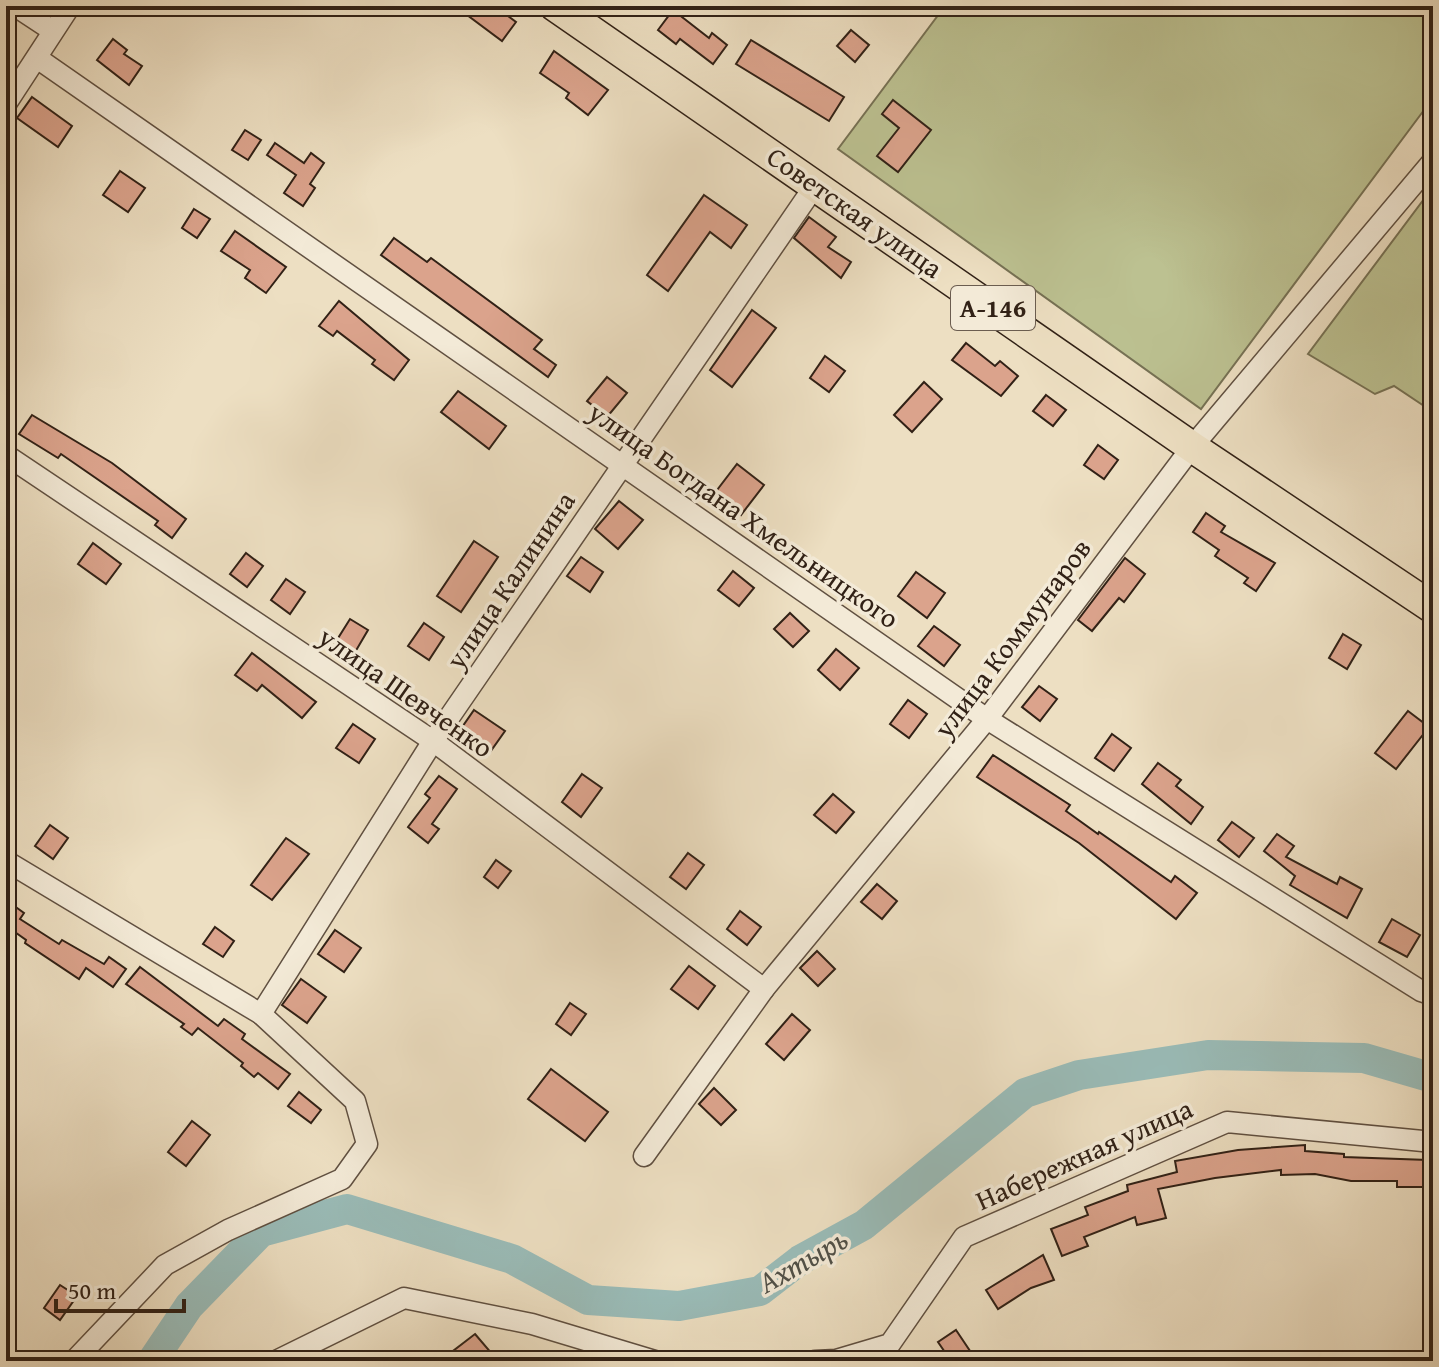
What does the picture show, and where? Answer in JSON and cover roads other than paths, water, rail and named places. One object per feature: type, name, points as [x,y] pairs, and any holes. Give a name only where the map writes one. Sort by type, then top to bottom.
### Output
[{"type":"highway","name":"Советская улица","points":[[555,6],[1192,447],[1433,608]]},
{"type":"street","points":[[15,6],[53,31]]},
{"type":"street","points":[[6,104],[70,6]]},
{"type":"street","name":"улица Богдана Хмельницкого","points":[[37,58],[987,719],[1421,991],[1433,995]]},
{"type":"street","name":"улица Коммунаров","points":[[644,1156],[764,989],[987,719],[1192,447],[1433,161]]},
{"type":"street","name":"улица Калинина","points":[[261,1014],[433,741],[816,184]]},
{"type":"street","name":"улица Шевченко","points":[[6,455],[433,741],[764,989]]},
{"type":"street","points":[[6,861],[261,1014],[355,1101],[367,1144],[342,1179],[228,1230],[165,1265],[74,1361]]},
{"type":"street","name":"Набережная улица","points":[[815,1361],[894,1353],[964,1237],[1227,1122],[1433,1142]]},
{"type":"street","points":[[276,1361],[404,1298],[532,1324],[655,1361]]},
{"type":"waterway","name":"Ахтырь","points":[[152,1361],[189,1306],[261,1232],[347,1209],[512,1259],[588,1300],[679,1306],[760,1291],[800,1260],[864,1225],[1025,1093],[1079,1075],[1208,1055],[1364,1058],[1433,1078]]}]
